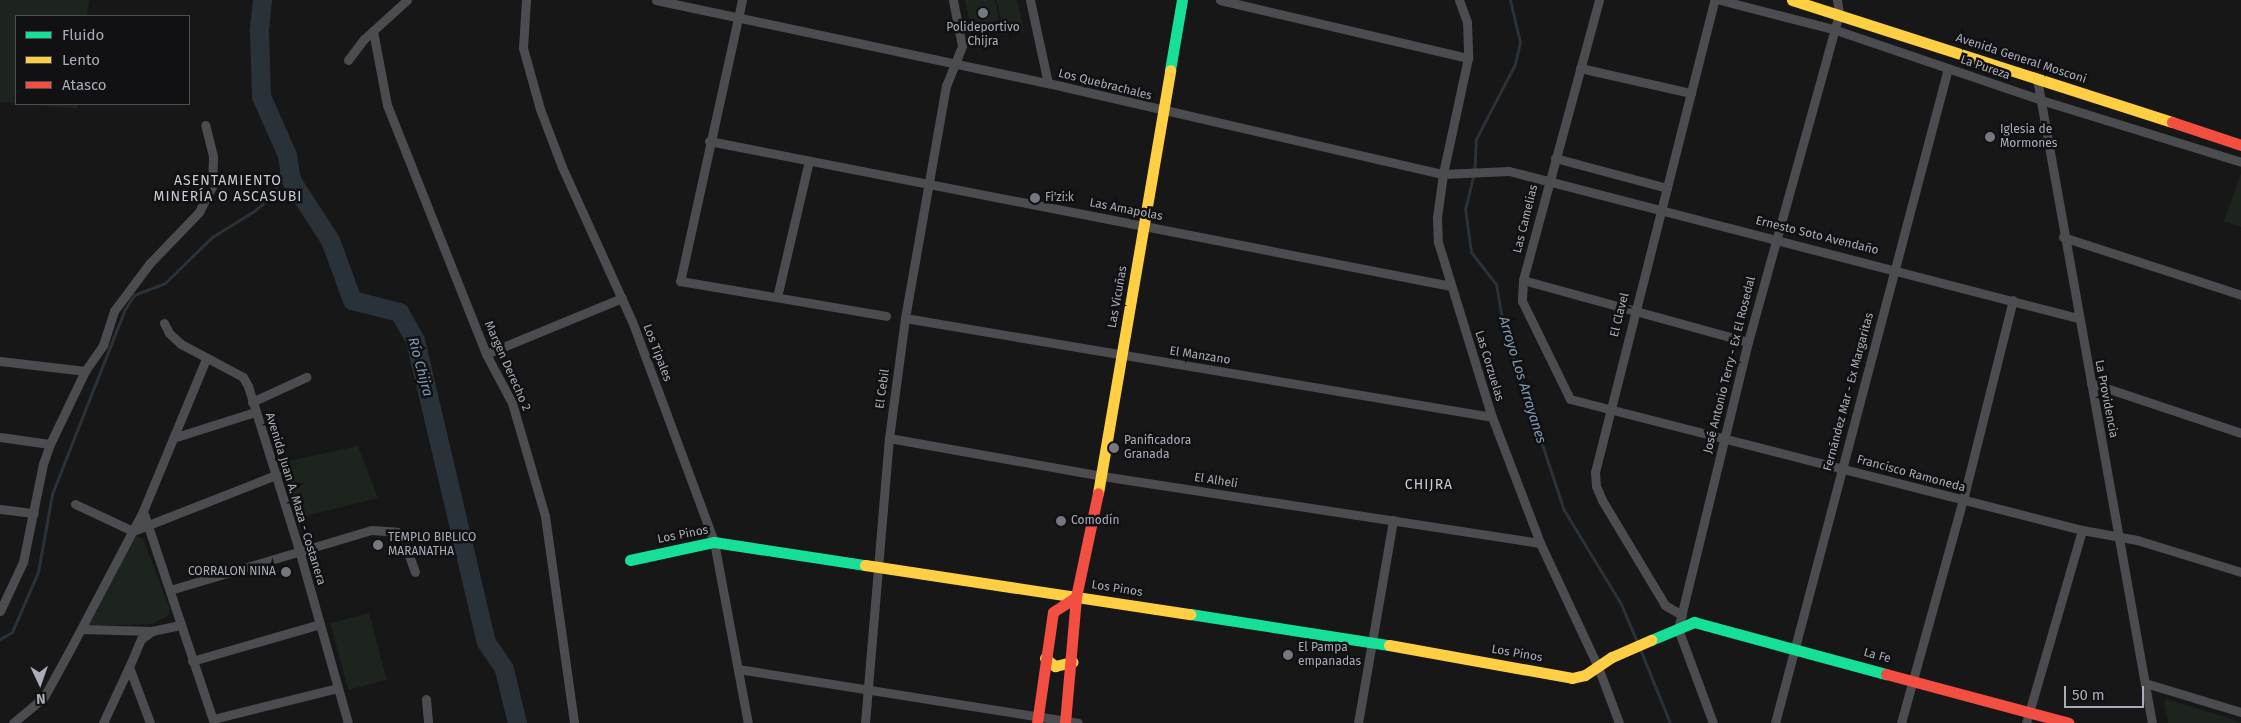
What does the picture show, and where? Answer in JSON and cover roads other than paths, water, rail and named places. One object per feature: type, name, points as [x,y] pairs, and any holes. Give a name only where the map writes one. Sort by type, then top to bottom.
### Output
[{"type":"street","points":[[348,60],[373,31],[407,0]]},
{"type":"street","name":"Los Tipales","points":[[526,0],[523,48],[538,101],[562,167],[622,298],[714,542],[748,723]]},
{"type":"street","name":"Los Quebrachales","points":[[656,0],[738,15],[1048,83],[1163,112],[1443,174],[1509,171],[1548,180]]},
{"type":"street","points":[[742,0],[709,141],[680,281],[886,316]]},
{"type":"street","name":"El Cebil","points":[[865,723],[888,438],[905,318],[927,184],[946,86],[962,46],[953,0]]},
{"type":"street","points":[[1030,0],[1048,83]]},
{"type":"street","name":"Las Vicuñas","points":[[1065,722],[1073,662],[1076,597],[1102,476],[1182,0]]},
{"type":"street","points":[[1220,0],[1468,58]]},
{"type":"street","name":"Las Corzuelas","points":[[1459,0],[1467,22],[1468,58],[1443,174],[1437,217],[1438,242],[1492,417],[1540,543],[1598,667],[1620,723]]},
{"type":"street","name":"Las Camelias","points":[[1598,0],[1548,180],[1523,280],[1522,301],[1570,399],[1610,409]]},
{"type":"street","name":"El Clavel","points":[[1682,614],[1666,605],[1596,486],[1594,472],[1633,309],[1667,188],[1714,0]]},
{"type":"street","name":"La Pureza","points":[[1720,0],[1833,29],[2041,100],[2241,162]]},
{"type":"street","name":"Avenida General Mosconi","points":[[1792,0],[1839,12],[2241,145]]},
{"type":"street","points":[[1837,0],[1839,12]]},
{"type":"street","name":"José Antonio Terry - Ex El Rosedal","points":[[1678,629],[1723,438],[1748,342],[1839,12]]},
{"type":"street","name":"Margen Derecho 2","points":[[373,31],[387,105],[486,354],[512,403],[545,516],[574,723]]},
{"type":"street","points":[[1580,68],[1691,92]]},
{"type":"street","name":"Fernández Mar - Ex Margaritas","points":[[1775,723],[1948,68]]},
{"type":"street","name":"La Providencia","points":[[2038,79],[2063,237],[2120,537],[2152,723]]},
{"type":"street","points":[[0,610],[23,562],[43,464],[50,444],[85,371],[103,345],[114,311],[131,285],[199,212],[212,187],[213,156],[205,126]]},
{"type":"street","name":"Las Amapolas","points":[[709,141],[1451,286]]},
{"type":"street","points":[[1555,158],[1667,188]]},
{"type":"street","points":[[777,297],[809,161]]},
{"type":"street","name":"Ernesto Soto Avendaño","points":[[1548,180],[1895,268],[2078,318]]},
{"type":"street","points":[[2063,237],[2241,296]]},
{"type":"street","points":[[1523,280],[1748,342]]},
{"type":"street","points":[[486,354],[622,298]]},
{"type":"street","points":[[1901,723],[1963,500],[2013,300]]},
{"type":"street","name":"El Manzano","points":[[905,318],[1121,356],[1492,417]]},
{"type":"street","name":"Avenida Juan A. Maza - Costanera","points":[[164,323],[169,333],[181,344],[243,377],[299,550],[348,723]]},
{"type":"street","points":[[13,723],[44,697],[82,629],[133,531],[206,359]]},
{"type":"street","points":[[0,361],[85,371]]},
{"type":"street","points":[[252,402],[306,377]]},
{"type":"street","points":[[2090,383],[2241,433]]},
{"type":"street","name":"Francisco Ramoneda","points":[[1610,409],[2082,530],[2120,537],[2241,572]]},
{"type":"street","points":[[173,438],[255,412]]},
{"type":"street","points":[[0,436],[50,444]]},
{"type":"street","name":"El Alheli","points":[[888,438],[1102,476],[1540,543]]},
{"type":"street","points":[[75,504],[133,531],[276,475]]},
{"type":"street","points":[[0,510],[34,513]]},
{"type":"street","points":[[142,511],[213,721],[338,688]]},
{"type":"street","points":[[1358,723],[1393,520]]},
{"type":"street","points":[[170,590],[371,530],[396,532],[404,539],[415,572]]},
{"type":"street","points":[[2027,717],[2082,530]]},
{"type":"street","name":"Los Pinos","points":[[630,560],[714,542],[1373,642],[1572,678],[1598,667],[1612,656],[1650,640]]},
{"type":"street","points":[[1037,720],[1053,612],[1076,597]]},
{"type":"street","name":"La Fe","points":[[1650,640],[1694,622],[1913,680],[2027,717],[2068,723]]},
{"type":"street","points":[[192,661],[320,624]]},
{"type":"street","points":[[82,629],[152,631],[181,625]]},
{"type":"street","points":[[1678,629],[1713,723]]},
{"type":"street","points":[[103,723],[141,639],[152,631]]},
{"type":"street","points":[[1045,658],[1055,666],[1073,662]]},
{"type":"street","points":[[129,667],[150,723]]},
{"type":"street","points":[[738,669],[1037,720],[1078,723]]},
{"type":"street","points":[[2145,683],[2241,712]]},
{"type":"street","points":[[426,699],[428,723]]},
{"type":"waterway","name":"Río Chijra","points":[[262,0],[259,31],[261,96],[287,155],[291,180],[330,240],[352,300],[399,312],[415,340],[486,642],[504,669],[517,723]]},
{"type":"waterway","name":"Arroyo Los Arrayanes","points":[[1510,0],[1520,42],[1515,64],[1476,139],[1474,173],[1465,208],[1471,252],[1496,284],[1504,330],[1564,510],[1621,604],[1638,644]]},
{"type":"waterway","points":[[0,639],[12,632],[38,572],[52,494],[125,309],[134,295],[165,283],[212,237],[254,211],[274,194],[287,155]]},
{"type":"waterway","name":"Arroyo Los Arrayanes","points":[[1640,649],[1670,723]]},
{"type":"place","name":"Polideportivo Chijra","points":[[983,13]]},
{"type":"place","name":"Iglesia de Mormones","points":[[1990,137]]},
{"type":"place","name":"Fi'zi:k","points":[[1035,198]]},
{"type":"place","name":"Panificadora Granada","points":[[1114,448]]},
{"type":"place","name":"Comodín","points":[[1061,521]]},
{"type":"place","name":"TEMPLO BIBLICO MARANATHA","points":[[378,545]]},
{"type":"place","name":"CORRALON NINA","points":[[286,572]]},
{"type":"place","name":"El Pampa empanadas","points":[[1288,655]]},
{"type":"district","name":"ASENTAMIENTO MINERÍA O ASCASUBI","points":[[228,190]]},
{"type":"district","name":"CHIJRA","points":[[1429,485]]}]
